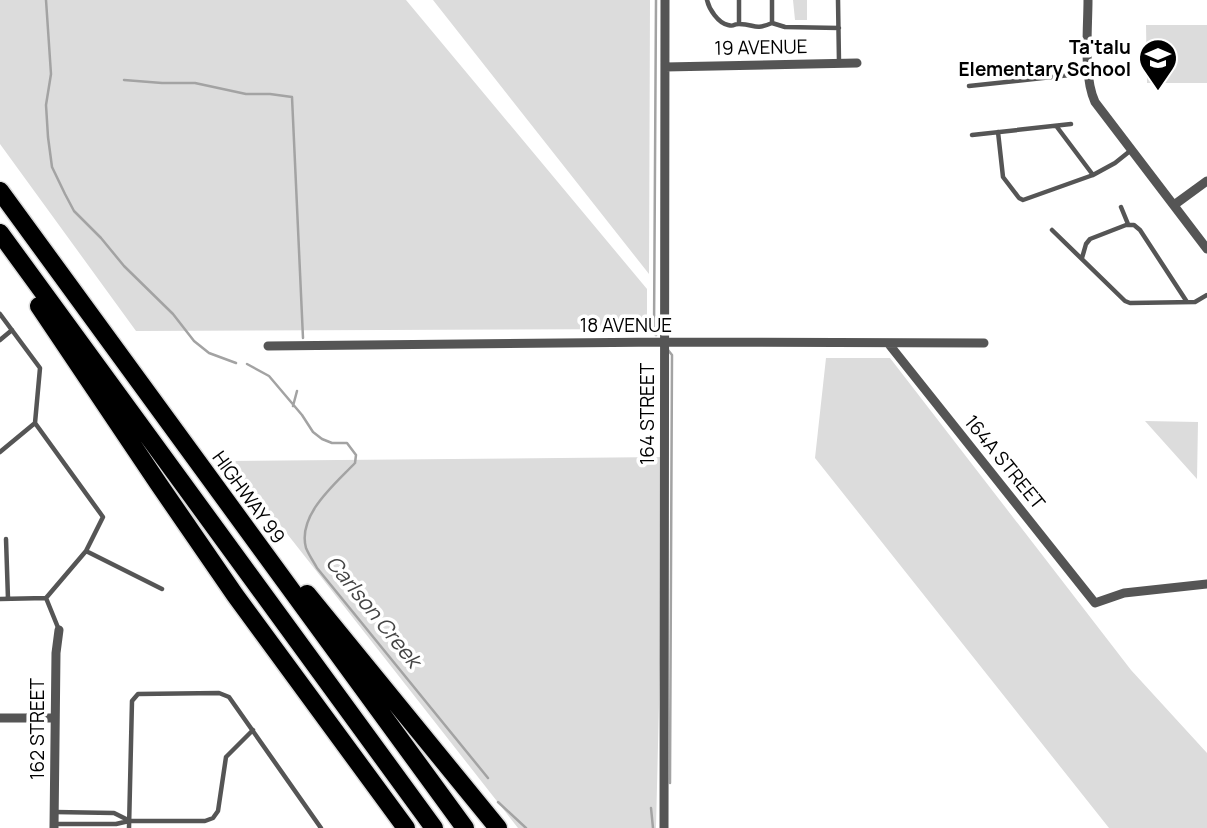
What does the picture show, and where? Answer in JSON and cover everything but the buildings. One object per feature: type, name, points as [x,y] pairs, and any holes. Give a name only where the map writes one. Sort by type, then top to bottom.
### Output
[{"type":"highway","name":"HIGHWAY 99","points":[[0,191],[465,828]]},
{"type":"highway","points":[[0,233],[434,828]]},
{"type":"highway","points":[[0,247],[215,566],[406,828]]},
{"type":"highway","points":[[163,414],[498,828]]},
{"type":"street","name":"164 STREET","points":[[664,828],[665,0]]},
{"type":"street","points":[[1088,0],[1088,72],[1095,102],[1207,249]]},
{"type":"street","name":"19 AVENUE","points":[[665,67],[857,63]]},
{"type":"street","points":[[1174,205],[1207,181]]},
{"type":"street","name":"18 AVENUE","points":[[268,346],[664,342],[984,343]]},
{"type":"street","name":"164A STREET","points":[[888,343],[1096,603],[1124,593],[1207,584]]},
{"type":"street","name":"162 STREET","points":[[54,826],[54,718],[59,630]]},
{"type":"street","points":[[0,718],[54,718]]},
{"type":"lane","points":[[707,0],[720,22],[730,26],[739,24],[761,28],[772,23],[785,27],[839,28]]},
{"type":"lane","points":[[739,0],[739,24]]},
{"type":"lane","points":[[772,0],[772,23]]},
{"type":"lane","points":[[838,0],[839,64]]},
{"type":"lane","points":[[969,86],[1088,72]]},
{"type":"lane","points":[[972,135],[1071,124]]},
{"type":"lane","points":[[1056,126],[1093,175]]},
{"type":"lane","points":[[998,132],[1003,177],[1023,200],[1093,175],[1131,151]]},
{"type":"lane","points":[[1121,207],[1128,224]]},
{"type":"lane","points":[[1082,259],[1090,239],[1128,224],[1134,225],[1140,230],[1187,302]]},
{"type":"lane","points":[[1052,230],[1125,301],[1197,302],[1207,295]]},
{"type":"lane","points":[[0,314],[40,368],[35,423],[103,517],[86,551],[46,598],[0,599]]},
{"type":"lane","points":[[0,340],[12,330]]},
{"type":"lane","points":[[0,452],[35,423]]},
{"type":"lane","points":[[6,539],[8,599]]},
{"type":"lane","points":[[86,551],[162,589]]},
{"type":"lane","points":[[46,598],[59,630]]},
{"type":"lane","points":[[129,828],[134,696],[224,694],[229,696],[254,730],[321,828]]},
{"type":"lane","points":[[54,826],[116,824],[129,821],[205,821],[213,818],[218,811],[226,757],[254,730]]},
{"type":"lane","points":[[55,812],[114,813],[129,821]]},
{"type":"shaded area","points":[[0,0],[406,0],[647,289],[647,329],[136,331],[0,144]]},
{"type":"shaded area","points":[[433,0],[650,0],[649,274]]},
{"type":"shaded area","points":[[793,0],[807,0],[807,20],[795,20]]},
{"type":"shaded area","points":[[1146,25],[1207,25],[1207,83],[1147,83]]},
{"type":"shaded area","points":[[826,358],[890,358],[1131,670],[1207,753],[1207,828],[1109,828],[815,458]]},
{"type":"shaded area","points":[[1145,421],[1198,422],[1197,479]]},
{"type":"shaded area","points":[[665,457],[656,828],[518,828],[230,461]]},
{"type":"waterway","points":[[46,0],[51,74],[46,105],[48,137],[52,167],[65,194],[74,211],[173,314],[194,341],[209,353],[236,363]]},
{"type":"waterway","points":[[656,0],[656,335]]},
{"type":"waterway","points":[[124,80],[195,83],[246,94],[292,97],[303,338]]},
{"type":"waterway","points":[[668,350],[672,355],[670,783]]},
{"type":"waterway","name":"Carlson Creek","points":[[247,364],[269,376],[313,432],[332,443],[347,443],[356,455],[355,463],[328,490],[312,512],[307,524],[306,548],[317,568],[488,778]]},
{"type":"waterway","points":[[293,406],[297,391]]},
{"type":"waterway","points":[[498,802],[526,828]]},
{"type":"waterway","points":[[651,808],[653,828]]},
{"type":"place","name":"Ta'talu Elementary School","points":[[1158,92]]}]
